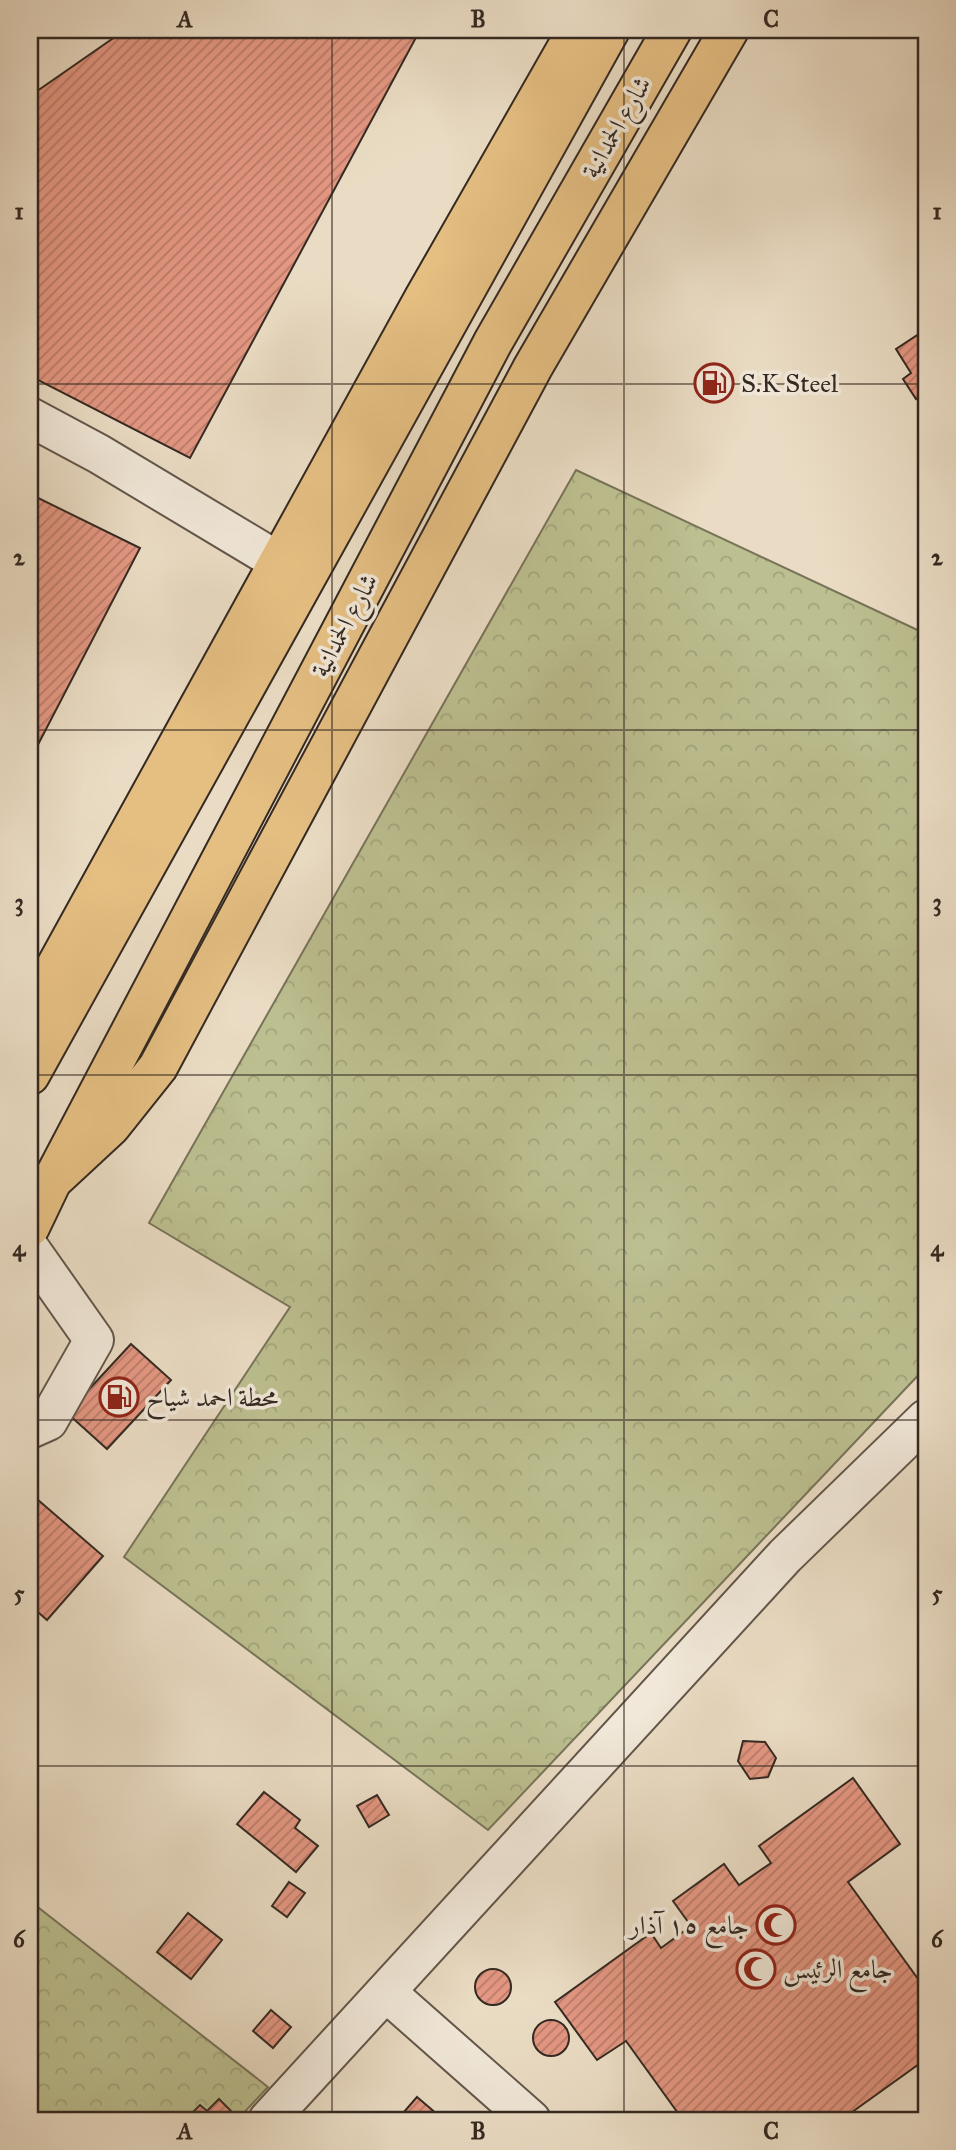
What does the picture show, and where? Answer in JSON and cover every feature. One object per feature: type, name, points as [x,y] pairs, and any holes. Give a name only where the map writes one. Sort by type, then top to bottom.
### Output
[{"type":"main road","points":[[30,1018],[39,997],[424,298],[577,30]]},
{"type":"main road","name":"شارع الحمدانية","points":[[30,1075],[610,30]]},
{"type":"main road","name":"شارع الحمدانية","points":[[30,1227],[493,342],[672,30]]},
{"type":"main road","points":[[52,1181],[111,1126],[158,1067],[533,367],[729,30]]},
{"type":"street","points":[[30,417],[99,454],[279,562]]},
{"type":"street","points":[[30,1249],[94,1340],[48,1421],[30,1429]]},
{"type":"street","points":[[268,2120],[785,1556],[926,1419]]},
{"type":"street","points":[[386,1992],[531,2120]]},
{"type":"green space","points":[[576,470],[926,634],[926,1367],[488,1830],[124,1557],[290,1307],[149,1223]]},
{"type":"green space","points":[[30,1901],[268,2087],[237,2120],[30,2120]]},
{"type":"building","points":[[125,30],[420,30],[190,458],[30,376],[30,96]]},
{"type":"building","points":[[919,334],[926,345],[926,392],[916,399],[903,379],[911,373],[896,349]]},
{"type":"building","points":[[30,494],[140,548],[30,760]]},
{"type":"building","name":"محطة احمد شياح","points":[[131,1344],[171,1380],[107,1449],[67,1413]]},
{"type":"building","points":[[30,1493],[103,1556],[47,1620],[30,1605]]},
{"type":"building","points":[[743,1741],[765,1742],[776,1758],[768,1777],[750,1779],[738,1761]]},
{"type":"building","name":"جامع الرئيس","points":[[853,1778],[900,1844],[848,1882],[926,1990],[926,2059],[841,2120],[683,2120],[626,2041],[597,2060],[555,2002],[651,1933],[661,1948],[691,1926],[673,1901],[724,1864],[739,1885],[771,1863],[759,1846]]},
{"type":"building","points":[[264,1792],[300,1820],[295,1828],[318,1846],[296,1872],[237,1824]]},
{"type":"building","points":[[377,1795],[389,1815],[369,1827],[357,1806]]},
{"type":"building","points":[[289,1882],[305,1893],[287,1917],[272,1906]]},
{"type":"building","points":[[188,1913],[222,1940],[191,1979],[157,1952]]},
{"type":"building","points":[[493,1969],[506,1974],[511,1987],[506,2000],[493,2005],[480,2000],[475,1987],[480,1974]]},
{"type":"building","points":[[271,2010],[291,2027],[273,2048],[253,2031]]},
{"type":"building","points":[[551,2020],[563,2026],[569,2038],[563,2050],[551,2056],[539,2050],[533,2038],[539,2026]]},
{"type":"building","points":[[417,2097],[444,2120],[397,2120]]},
{"type":"building","points":[[219,2099],[234,2114],[228,2120],[185,2120],[200,2105],[207,2111]]},
{"type":"place","name":"S.K Steel","points":[[714,383]]},
{"type":"place","name":"محطة احمد شياح","points":[[119,1397]]},
{"type":"place","name":"جامع ١٥ آذار","points":[[776,1925]]},
{"type":"place","name":"جامع الرئيس","points":[[756,1969]]}]
